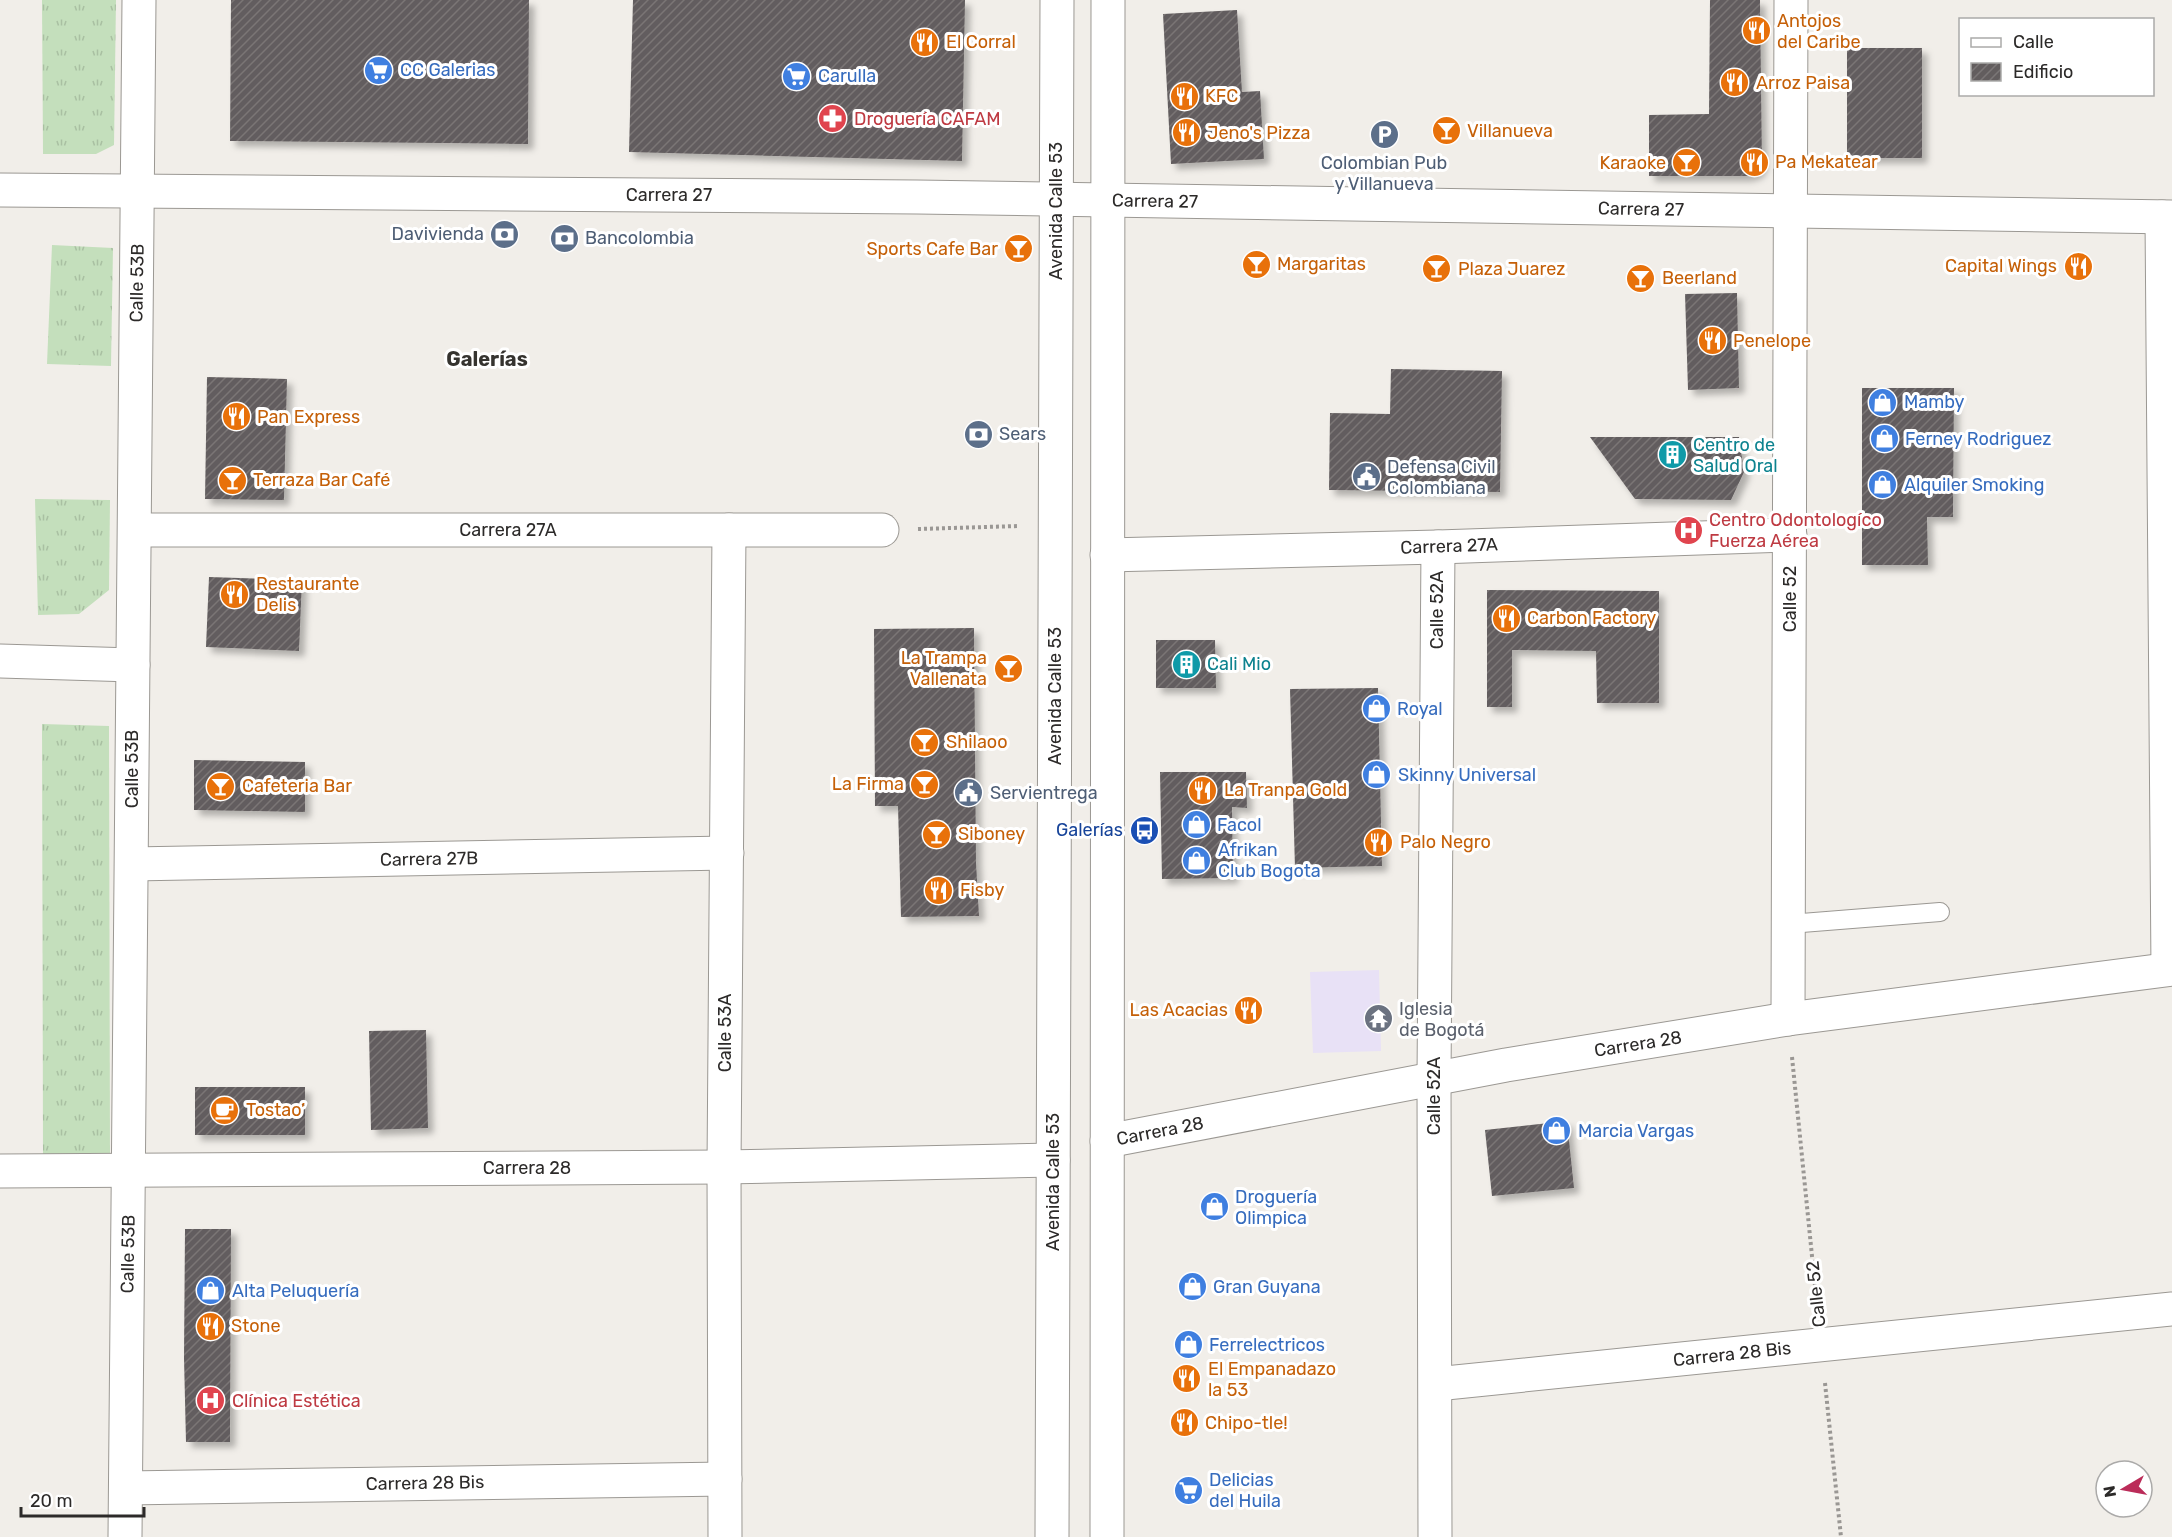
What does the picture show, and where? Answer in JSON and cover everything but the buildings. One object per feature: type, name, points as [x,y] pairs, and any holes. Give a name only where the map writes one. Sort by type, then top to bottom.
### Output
[{"type":"street","name":"Calle 53B","points":[[125,1537],[139,0]]},
{"type":"street","name":"Avenida Calle 53","points":[[1052,1537],[1057,0]]},
{"type":"street","points":[[1107,1537],[1108,0]]},
{"type":"street","name":"Calle 52","points":[[1790,1035],[1791,0]]},
{"type":"street","name":"Carrera 27","points":[[0,190],[1056,199],[2167,217]]},
{"type":"street","points":[[2167,217],[2170,969]]},
{"type":"street","name":"Carrera 27A","points":[[135,530],[882,530]]},
{"type":"street","name":"Calle 53A","points":[[725,1537],[724,1167],[729,530]]},
{"type":"street","name":"Carrera 27A","points":[[1107,555],[1790,535]]},
{"type":"street","name":"Calle 52A","points":[[1435,1537],[1434,1079],[1438,547]]},
{"type":"street","points":[[0,661],[133,665]]},
{"type":"street","name":"Carrera 27B","points":[[132,864],[727,853]]},
{"type":"street","name":"Carrera 28","points":[[1107,1141],[1506,1065],[1790,1035],[2170,969]]},
{"type":"street","name":"Carrera 28","points":[[0,1171],[724,1167],[1053,1160]]},
{"type":"street","name":"Carrera 28 Bis","points":[[1436,1384],[2172,1309]]},
{"type":"street","name":"Carrera 28 Bis","points":[[126,1488],[725,1479]]},
{"type":"lane","points":[[1789,924],[1940,912]]},
{"type":"path","points":[[882,530],[1055,525]]},
{"type":"path","name":"Calle 52","points":[[1790,1035],[1841,1537]]},
{"type":"shaded area","points":[[1379,970],[1381,1051],[1313,1053],[1310,972]]},
{"type":"green space","points":[[42,0],[116,0],[114,145],[96,154],[43,154]]},
{"type":"green space","points":[[52,245],[113,248],[111,366],[47,364]]},
{"type":"green space","points":[[35,499],[110,500],[109,590],[79,614],[38,615]]},
{"type":"green space","points":[[42,724],[109,726],[110,1154],[43,1155]]},
{"type":"place","name":"Antojos del Caribe","points":[[1756,31]]},
{"type":"place","name":"El Corral","points":[[925,42]]},
{"type":"place","name":"CC Galerias","points":[[379,70]]},
{"type":"place","name":"Carulla","points":[[797,76]]},
{"type":"place","name":"Arroz Paisa","points":[[1735,83]]},
{"type":"place","name":"KFC","points":[[1184,96]]},
{"type":"place","name":"Droguería CAFAM","points":[[833,119]]},
{"type":"place","name":"Villanueva","points":[[1446,131]]},
{"type":"place","name":"Jeno's Pizza","points":[[1186,133]]},
{"type":"place","name":"Colombian Pub y Villanueva","points":[[1384,134]]},
{"type":"place","name":"Pa Mekatear","points":[[1754,162]]},
{"type":"place","name":"Karaoke","points":[[1687,163]]},
{"type":"place","name":"Davivienda","points":[[505,234]]},
{"type":"place","name":"Bancolombia","points":[[564,238]]},
{"type":"place","name":"Sports Cafe Bar","points":[[1019,249]]},
{"type":"place","name":"Margaritas","points":[[1256,264]]},
{"type":"place","name":"Capital Wings","points":[[2078,266]]},
{"type":"place","name":"Plaza Juarez","points":[[1437,269]]},
{"type":"place","name":"Beerland","points":[[1641,278]]},
{"type":"place","name":"Penelope","points":[[1712,341]]},
{"type":"place","name":"Mamby","points":[[1883,402]]},
{"type":"place","name":"Pan Express","points":[[236,417]]},
{"type":"place","name":"Sears","points":[[978,434]]},
{"type":"place","name":"Ferney Rodriguez","points":[[1884,439]]},
{"type":"place","name":"Centro de Salud Oral","points":[[1672,455]]},
{"type":"place","name":"Defensa Civil Colombiana","points":[[1366,477]]},
{"type":"place","name":"Terraza Bar Café","points":[[232,480]]},
{"type":"place","name":"Alquiler Smoking","points":[[1883,485]]},
{"type":"place","name":"Centro Odontologíco Fuerza Aérea","points":[[1688,530]]},
{"type":"place","name":"Restaurante Delis","points":[[235,594]]},
{"type":"place","name":"Carbon Factory","points":[[1506,618]]},
{"type":"place","name":"Cali Mio","points":[[1186,664]]},
{"type":"place","name":"La Trampa Vallenata","points":[[1008,668]]},
{"type":"place","name":"Royal","points":[[1376,709]]},
{"type":"place","name":"Shilaoo","points":[[925,742]]},
{"type":"place","name":"Skinny Universal","points":[[1377,775]]},
{"type":"place","name":"La Firma","points":[[925,784]]},
{"type":"place","name":"Cafeteria Bar","points":[[221,786]]},
{"type":"place","name":"La Tranpa Gold","points":[[1203,790]]},
{"type":"place","name":"Servientrega","points":[[969,793]]},
{"type":"place","name":"Facol","points":[[1196,825]]},
{"type":"place","name":"Galerías","points":[[1144,830]]},
{"type":"place","name":"Siboney","points":[[937,834]]},
{"type":"place","name":"Palo Negro","points":[[1379,842]]},
{"type":"place","name":"Afrikan Club Bogota","points":[[1197,860]]},
{"type":"place","name":"Fisby","points":[[939,890]]},
{"type":"place","name":"Las Acacias","points":[[1249,1010]]},
{"type":"place","name":"Iglesia de Bogotá","points":[[1378,1019]]},
{"type":"place","name":"Tostao’","points":[[225,1110]]},
{"type":"place","name":"Marcia Vargas","points":[[1557,1131]]},
{"type":"place","name":"Droguería Olimpica","points":[[1214,1207]]},
{"type":"place","name":"Gran Guyana","points":[[1192,1287]]},
{"type":"place","name":"Alta Peluquería","points":[[211,1291]]},
{"type":"place","name":"Stone","points":[[210,1326]]},
{"type":"place","name":"Ferrelectricos","points":[[1188,1345]]},
{"type":"place","name":"El Empanadazo la 53","points":[[1187,1379]]},
{"type":"place","name":"Clínica Estética","points":[[211,1401]]},
{"type":"place","name":"Chipo-tle!","points":[[1184,1423]]},
{"type":"place","name":"Delicias del Huila","points":[[1188,1490]]},
{"type":"district","name":"Galerías","points":[[487,359]]}]
